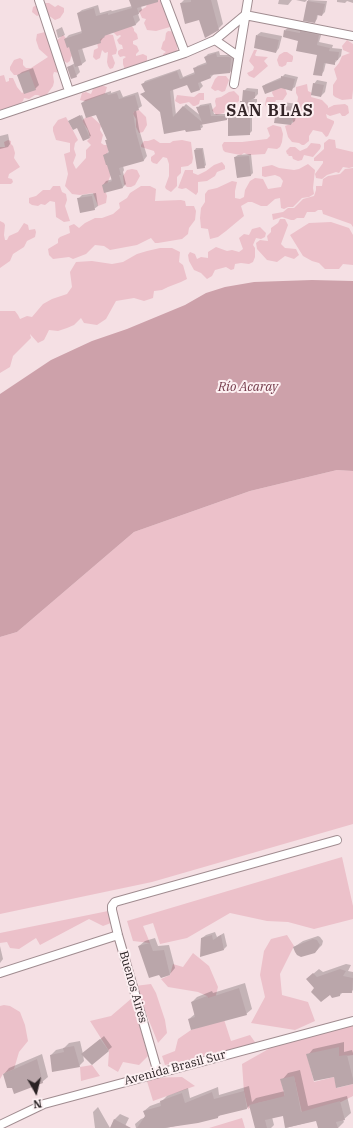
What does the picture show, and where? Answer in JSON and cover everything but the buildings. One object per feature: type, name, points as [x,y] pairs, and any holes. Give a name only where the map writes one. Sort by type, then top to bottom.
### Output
[{"type":"street","points":[[39,0],[69,91]]},
{"type":"street","points":[[165,0],[185,53]]},
{"type":"street","points":[[234,84],[248,0]]},
{"type":"street","points":[[0,115],[185,53],[215,40],[245,15]]},
{"type":"street","points":[[245,15],[353,36]]},
{"type":"street","points":[[215,40],[238,56]]},
{"type":"street","name":"Buenos Aires","points":[[158,1073],[118,935],[112,910],[112,906],[115,902],[337,840]]},
{"type":"street","points":[[0,973],[118,935]]},
{"type":"street","name":"Avenida Brasil Sur","points":[[0,1125],[44,1104],[353,1021]]},
{"type":"shaded area","points":[[141,0],[164,0],[175,17],[170,27],[156,31],[147,30],[144,23],[146,19],[142,18],[139,11],[146,7],[148,1]]},
{"type":"shaded area","points":[[41,3],[49,3],[55,7],[58,5],[64,8],[64,12],[60,18],[55,20],[45,13],[37,16],[32,12],[33,7]]},
{"type":"shaded area","points":[[131,25],[137,34],[138,39],[133,41],[133,44],[137,46],[139,51],[136,56],[143,54],[147,56],[147,63],[138,66],[135,65],[125,70],[123,59],[126,57],[120,57],[118,54],[118,51],[123,49],[122,45],[119,44],[117,40],[121,36],[117,36],[113,32]]},
{"type":"shaded area","points":[[168,31],[176,32],[180,41],[177,46],[178,57],[165,58],[163,54],[166,52],[161,49]]},
{"type":"shaded area","points":[[45,32],[60,53],[61,51],[57,47],[56,41],[63,35],[65,37],[75,52],[70,61],[67,63],[64,61],[62,63],[60,73],[54,72],[53,86],[45,97],[35,95],[29,99],[24,98],[19,104],[0,110],[0,76],[4,75],[6,82],[9,81],[9,78],[13,78],[17,87],[22,93],[27,90],[24,75],[14,75],[10,70],[10,67],[14,60],[20,58],[23,60],[23,65],[26,68],[31,68],[48,57],[39,49],[36,40],[37,34]]},
{"type":"shaded area","points":[[107,34],[113,35],[117,50],[116,54],[112,55],[115,63],[113,68],[110,69],[107,62],[108,52],[105,53],[102,50],[100,58],[96,60],[93,57],[94,50],[98,48],[97,42]]},
{"type":"shaded area","points":[[347,40],[353,44],[353,90],[352,99],[342,100],[333,95],[333,85],[337,79],[334,69],[342,56],[350,53],[343,50],[342,46]]},
{"type":"shaded area","points":[[254,50],[257,50],[256,56],[268,57],[264,61],[268,66],[254,78],[249,76],[247,73],[253,70],[254,67],[249,61]]},
{"type":"shaded area","points":[[287,52],[293,56],[293,59],[292,62],[287,62],[286,65],[282,67],[279,66],[277,60],[279,55]]},
{"type":"shaded area","points":[[218,76],[226,76],[229,80],[225,91],[215,91],[211,88]]},
{"type":"shaded area","points":[[307,84],[308,91],[312,93],[311,97],[322,100],[328,108],[334,105],[345,104],[348,106],[349,113],[345,116],[342,116],[340,113],[330,116],[326,114],[327,118],[334,121],[328,136],[326,137],[322,132],[313,130],[309,136],[309,141],[302,145],[292,142],[288,137],[285,126],[293,123],[291,114],[296,113],[298,97],[296,87]]},
{"type":"shaded area","points":[[101,85],[107,87],[104,97],[87,102],[80,100],[82,93],[86,92],[91,94],[93,89]]},
{"type":"shaded area","points":[[277,86],[285,88],[287,94],[283,100],[276,100],[273,107],[267,107],[265,105],[266,99],[267,97],[274,97],[272,93],[273,89]]},
{"type":"shaded area","points":[[234,91],[239,96],[239,101],[234,105],[226,105],[224,113],[216,115],[212,110],[216,106],[216,98]]},
{"type":"shaded area","points":[[199,93],[204,93],[204,100],[200,100],[199,104],[195,106],[189,102],[180,104],[175,101],[177,95],[194,97]]},
{"type":"shaded area","points":[[139,110],[146,117],[147,125],[143,132],[139,133],[136,127],[136,119],[133,114],[134,111]]},
{"type":"shaded area","points":[[91,116],[101,125],[100,130],[103,135],[101,143],[108,145],[110,149],[105,156],[111,174],[105,190],[107,196],[106,203],[98,206],[93,193],[80,195],[72,194],[65,186],[68,174],[64,154],[70,152],[70,143],[56,140],[53,131],[53,127],[58,120],[66,117],[78,140],[75,143],[74,149],[76,155],[73,163],[76,169],[86,158],[86,150],[91,145],[87,141],[90,138],[88,130],[82,121],[86,117]]},
{"type":"shaded area","points":[[273,125],[281,127],[283,134],[280,147],[277,149],[268,148],[265,154],[249,155],[244,153],[241,155],[235,154],[225,152],[223,150],[222,145],[224,142],[242,142],[267,139],[270,136],[267,128]]},
{"type":"shaded area","points":[[154,139],[160,143],[170,143],[173,141],[182,140],[191,142],[193,158],[192,163],[188,166],[181,167],[181,173],[177,177],[177,186],[171,192],[165,187],[169,176],[169,164],[167,158],[163,157],[157,164],[153,163],[151,161],[151,157],[155,154],[154,151],[141,147],[144,141]]},
{"type":"shaded area","points":[[329,139],[335,140],[336,148],[353,152],[353,167],[343,167],[339,173],[336,172],[327,175],[322,179],[316,178],[315,174],[323,161],[314,161],[314,158],[324,149],[324,143]]},
{"type":"shaded area","points":[[8,140],[11,141],[15,153],[14,158],[20,167],[9,174],[8,178],[12,179],[13,182],[11,184],[0,184],[0,147],[5,147],[4,142]]},
{"type":"shaded area","points":[[311,143],[320,144],[321,146],[313,157],[304,155],[302,160],[298,161],[293,159],[292,156],[288,156],[289,155],[286,151],[290,147],[295,147],[300,151],[307,148]]},
{"type":"shaded area","points":[[222,162],[225,169],[217,172],[215,176],[207,181],[198,182],[198,192],[196,195],[186,188],[178,188],[185,170],[193,170],[193,173],[198,175]]},
{"type":"shaded area","points":[[308,164],[315,170],[313,188],[314,194],[309,197],[302,198],[293,207],[284,209],[281,208],[280,198],[275,199],[267,206],[261,206],[248,202],[241,206],[244,216],[218,237],[210,239],[208,229],[201,228],[201,208],[205,202],[205,194],[208,190],[217,188],[232,181],[237,182],[235,198],[240,199],[244,197],[245,190],[250,181],[255,178],[263,179],[268,189],[281,187],[283,181],[280,177],[275,175],[265,177],[262,176],[262,167],[272,165],[279,168],[294,170]]},
{"type":"shaded area","points":[[353,168],[353,227],[351,224],[323,214],[322,210],[307,212],[304,218],[291,220],[282,217],[273,220],[272,214],[283,212],[288,208],[294,208],[303,199],[314,196],[316,186],[322,186],[323,179],[328,176],[340,174],[345,169]]},
{"type":"shaded area","points":[[127,170],[137,170],[140,176],[135,185],[127,187],[124,184],[123,176]]},
{"type":"shaded area","points":[[53,186],[60,186],[62,192],[66,194],[67,200],[65,206],[70,221],[64,222],[56,217],[55,202],[50,201],[45,205],[41,204],[38,206],[29,203],[29,198],[36,196],[43,190],[50,190]]},
{"type":"shaded area","points":[[141,186],[150,186],[156,189],[155,201],[181,200],[185,201],[186,206],[194,206],[196,211],[195,220],[189,228],[188,234],[182,239],[155,243],[151,238],[137,245],[110,250],[104,246],[95,245],[86,254],[73,259],[69,257],[53,259],[49,255],[48,249],[58,243],[58,239],[60,237],[70,233],[69,226],[74,224],[79,228],[95,218],[102,218],[113,214],[120,208],[119,203]]},
{"type":"shaded area","points":[[280,219],[285,219],[288,225],[281,244],[285,248],[296,249],[299,255],[294,259],[285,256],[277,262],[267,260],[257,249],[256,243],[260,240],[268,241],[267,236],[271,232],[271,228],[278,223]]},
{"type":"shaded area","points":[[0,221],[5,225],[5,240],[7,240],[9,236],[18,232],[24,223],[28,225],[29,230],[35,229],[36,232],[35,237],[27,241],[24,247],[13,254],[10,261],[0,268]]},
{"type":"shaded area","points":[[331,222],[349,228],[353,235],[353,265],[343,264],[339,269],[325,269],[319,263],[303,256],[290,235],[309,223]]},
{"type":"shaded area","points":[[260,227],[266,233],[265,237],[261,239],[256,238],[253,245],[255,248],[255,257],[253,262],[249,264],[235,264],[234,269],[231,270],[226,267],[215,270],[212,276],[207,279],[201,273],[194,270],[189,261],[188,255],[190,252],[195,254],[197,259],[201,257],[208,258],[208,252],[216,247],[227,251],[232,250],[239,252],[243,249],[239,238],[244,234],[249,235],[252,229]]},
{"type":"shaded area","points":[[160,248],[172,248],[180,252],[179,262],[183,265],[187,279],[162,290],[154,291],[153,298],[144,301],[134,298],[116,301],[106,319],[97,325],[84,323],[81,318],[74,325],[67,328],[58,331],[49,330],[44,340],[38,343],[30,334],[31,338],[13,356],[10,367],[0,373],[0,311],[15,311],[20,319],[27,316],[32,317],[43,304],[67,294],[72,287],[70,272],[76,262],[92,261],[112,264],[123,262],[137,254]]},
{"type":"shaded area","points":[[337,470],[353,471],[353,824],[152,882],[0,914],[0,637],[17,632],[134,532],[250,491]]},
{"type":"shaded area","points":[[342,857],[353,906],[353,919],[314,929],[288,922],[267,921],[230,913],[187,938],[160,944],[153,923],[143,926],[150,943],[133,941],[127,921]]},
{"type":"shaded area","points":[[108,911],[111,923],[103,926],[89,919],[40,945],[36,938],[19,949],[10,948],[7,942],[0,943],[0,933]]},
{"type":"shaded area","points":[[287,935],[294,946],[280,974],[282,995],[308,1002],[315,1021],[295,1030],[251,1023],[265,997],[260,975],[264,951],[271,939]]},
{"type":"shaded area","points":[[193,953],[209,966],[218,987],[216,995],[231,1041],[250,1035],[257,1045],[165,1065],[162,1056],[175,1051],[178,1039],[191,1030],[215,1022],[207,996],[198,992],[168,987],[161,979],[170,975],[173,964],[183,967]]},
{"type":"shaded area","points":[[151,984],[156,993],[165,1020],[167,1033],[158,1043],[135,986]]},
{"type":"shaded area","points":[[132,998],[148,1056],[139,1065],[123,1062],[118,1072],[108,1066],[109,1051],[90,1021],[111,1016]]},
{"type":"shaded area","points":[[0,1006],[10,1006],[20,1012],[25,1025],[28,1041],[19,1052],[14,1069],[3,1074],[0,1079]]},
{"type":"shaded area","points":[[353,1024],[353,1055],[339,1057],[339,1048],[307,1055],[314,1082],[334,1077],[337,1088],[353,1084],[353,1096],[341,1102],[302,1113],[294,1077],[281,1080],[285,1097],[258,1103],[248,1109],[244,1092],[242,1064],[288,1038]]},
{"type":"shaded area","points":[[92,1065],[100,1076],[81,1081],[80,1067]]},
{"type":"shaded area","points":[[182,1077],[195,1086],[153,1101],[146,1078]]},
{"type":"shaded area","points":[[242,1118],[245,1128],[209,1128]]},
{"type":"water","name":"Río Acaray","points":[[312,280],[353,281],[353,471],[337,470],[250,491],[134,532],[17,632],[0,637],[0,394],[51,360],[92,341],[127,329],[185,305],[206,293],[225,287],[254,282]]},
{"type":"district","name":"SAN BLAS","points":[[270,111]]}]
